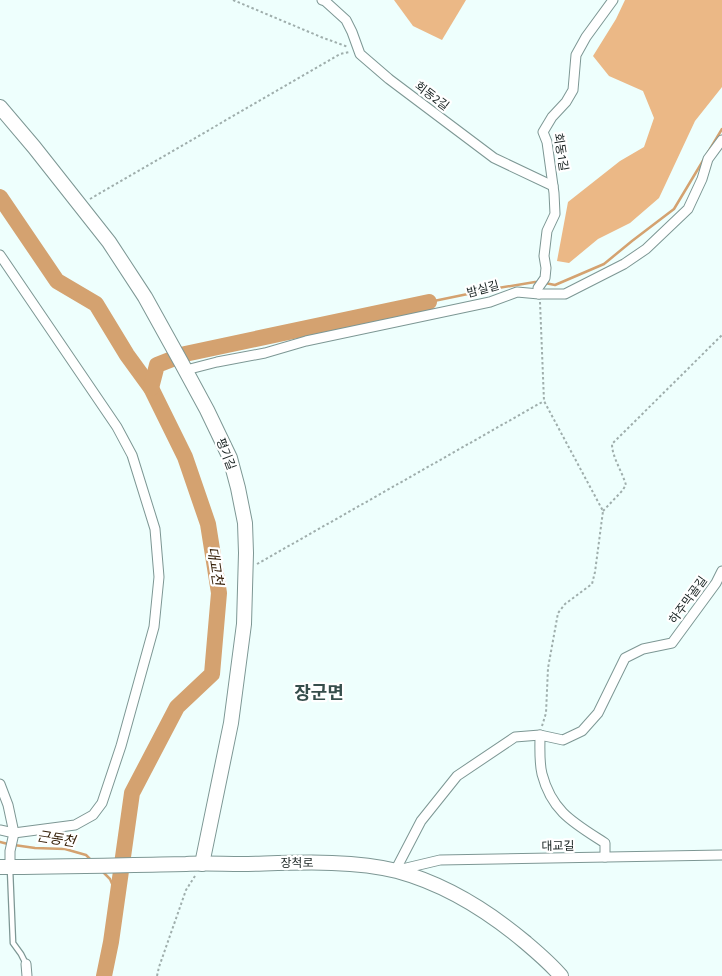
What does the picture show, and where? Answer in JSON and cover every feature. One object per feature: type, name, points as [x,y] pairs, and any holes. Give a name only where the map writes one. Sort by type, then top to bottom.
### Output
[{"type":"main road","name":"평기길","points":[[0,107],[109,242],[145,297],[207,410],[230,458],[238,488],[244,523],[246,570],[244,624],[231,723],[196,864]]},
{"type":"main road","name":"장척로","points":[[9,868],[334,863],[395,871],[417,877],[477,906],[520,938],[550,963],[561,976]]},
{"type":"street","name":"회동2길","points":[[322,0],[325,0],[346,20],[360,54],[389,79],[494,158],[553,186]]},
{"type":"street","name":"회동1길","points":[[539,291],[545,278],[544,256],[547,231],[555,214],[553,186],[544,132],[552,117],[566,102],[573,90],[576,55],[612,0]]},
{"type":"street","name":"밤실길","points":[[181,361],[217,362],[490,302],[517,292],[539,291],[565,294],[624,264],[646,249],[688,209],[702,179],[708,159],[722,140]]},
{"type":"street","points":[[0,255],[117,427],[132,455],[155,529],[159,577],[154,627],[121,746],[102,803],[93,815],[75,825],[14,836],[0,830]]},
{"type":"street","name":"하주막골길","points":[[395,871],[421,821],[457,776],[515,737],[540,735],[563,740],[582,731],[598,713],[625,658],[643,649],[672,643],[716,583],[722,571]]},
{"type":"street","points":[[540,735],[542,773],[552,801],[570,820],[605,844],[606,857]]},
{"type":"street","points":[[0,784],[8,805],[14,836],[10,851],[9,868]]},
{"type":"street","name":"대교길","points":[[395,871],[440,860],[722,855]]},
{"type":"street","points":[[26,964],[27,976]]},
{"type":"lane","points":[[9,868],[13,943],[26,964]]},
{"type":"path","points":[[232,0],[359,51]]},
{"type":"path","points":[[80,205],[340,54],[359,51]]},
{"type":"path","points":[[539,291],[544,401],[603,511],[592,584],[565,604],[558,613],[548,668],[546,713],[540,735]]},
{"type":"path","points":[[603,511],[626,485],[612,451],[612,444],[722,335]]},
{"type":"path","points":[[246,570],[544,401]]},
{"type":"path","points":[[157,976],[196,864]]},
{"type":"shaded area","points":[[394,0],[466,0],[442,40],[413,26]]},
{"type":"shaded area","points":[[625,0],[722,0],[722,87],[695,121],[659,198],[630,223],[598,239],[569,263],[557,261],[568,202],[620,161],[644,147],[654,118],[643,91],[609,76],[593,56],[616,19]]},
{"type":"waterway","points":[[545,283],[555,285],[604,264],[674,209],[722,129]]},
{"type":"waterway","name":"대교천","points":[[0,197],[57,281],[96,304],[127,355],[151,388],[185,457],[208,524],[219,593],[212,674],[177,707],[132,793],[111,942],[104,976]]},
{"type":"waterway","points":[[429,302],[492,289],[539,282]]},
{"type":"waterway","points":[[151,388],[157,365],[185,354],[429,302]]},
{"type":"waterway","name":"근동천","points":[[0,842],[8,844]]},
{"type":"waterway","name":"근동천","points":[[14,845],[65,849],[86,855],[92,861]]},
{"type":"waterway","name":"근동천","points":[[101,870],[110,879],[117,895]]},
{"type":"district","name":"장군면","points":[[319,693]]}]
